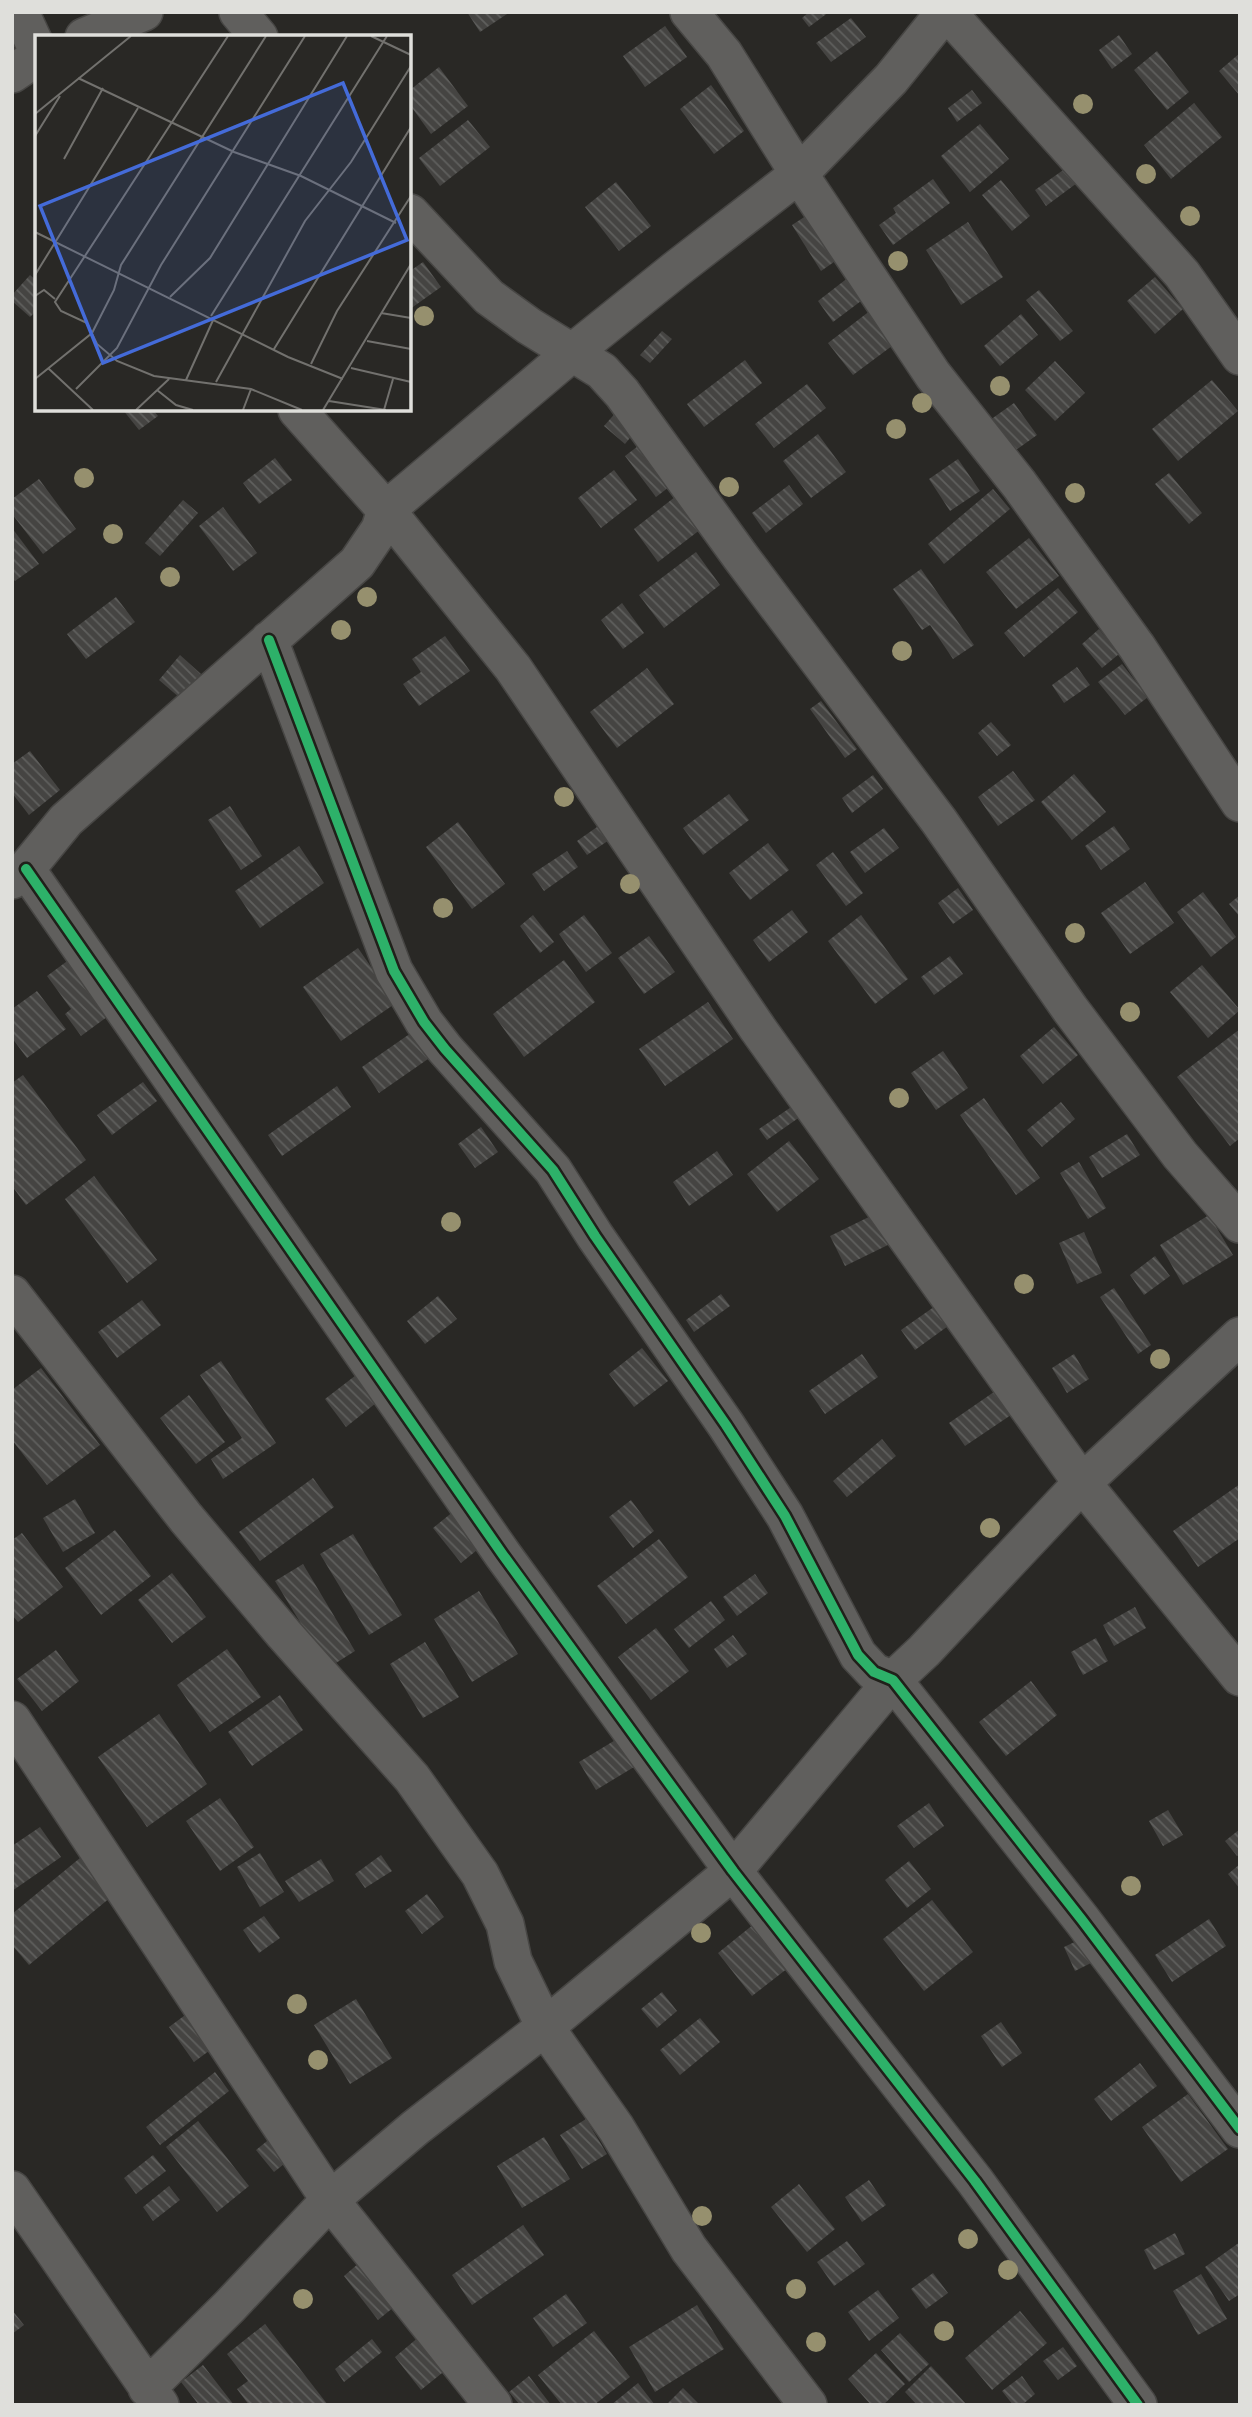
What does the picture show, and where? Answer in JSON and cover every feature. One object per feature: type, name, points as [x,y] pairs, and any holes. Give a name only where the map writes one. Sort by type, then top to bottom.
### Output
[{"type":"street","points":[[20,12],[35,45]]},
{"type":"street","points":[[89,35],[144,12]]},
{"type":"street","points":[[238,12],[257,35]]},
{"type":"street","points":[[689,12],[724,54],[799,174],[933,375],[1019,484],[1137,647],[1240,803]]},
{"type":"street","points":[[1138,2405],[975,2181],[733,1871],[503,1555],[19,874],[66,820],[357,563],[380,529],[386,510],[573,352],[799,174],[891,79],[946,12],[1182,274],[1240,356]]},
{"type":"street","points":[[12,74],[35,58]]},
{"type":"street","points":[[411,214],[489,297],[529,326],[603,371],[622,393],[740,556],[939,821],[1070,1009],[1180,1155],[1240,1224]]},
{"type":"street","points":[[298,411],[386,510],[513,668],[758,1029],[1082,1483],[1240,1677]]},
{"type":"street","points":[[269,640],[394,971],[424,1022],[553,1170],[594,1236],[726,1425],[785,1516],[858,1655],[874,1672],[893,1680],[1091,1931],[1240,2129]]},
{"type":"street","points":[[12,1294],[186,1518],[284,1634],[412,1778],[480,1874],[505,1924],[513,1961],[545,2027],[615,2128],[689,2249],[808,2405]]},
{"type":"street","points":[[12,2190],[154,2396],[229,2307],[330,2200],[733,1871],[893,1680],[1082,1483],[1240,1336]]},
{"type":"street","points":[[12,1720],[330,2200],[493,2405]]},
{"type":"building","points":[[467,12],[510,12],[480,32]]},
{"type":"building","points":[[809,12],[829,12],[809,27],[802,18]]},
{"type":"building","points":[[851,18],[866,37],[831,62],[816,43]]},
{"type":"building","points":[[665,26],[687,57],[645,87],[623,56]]},
{"type":"building","points":[[1119,35],[1132,54],[1112,69],[1099,50]]},
{"type":"building","points":[[1157,51],[1189,92],[1167,110],[1134,70]]},
{"type":"building","points":[[1240,53],[1240,96],[1219,71]]},
{"type":"building","points":[[439,67],[468,106],[431,134],[411,106],[411,89]]},
{"type":"building","points":[[711,85],[744,131],[714,154],[680,109]]},
{"type":"building","points":[[972,90],[982,103],[957,122],[948,108]]},
{"type":"building","points":[[1194,103],[1222,137],[1171,179],[1144,145]]},
{"type":"building","points":[[468,120],[490,147],[440,186],[419,158]]},
{"type":"building","points":[[980,124],[1009,159],[970,192],[941,156]]},
{"type":"building","points":[[1066,168],[1077,183],[1046,206],[1035,190]]},
{"type":"building","points":[[933,179],[950,203],[893,245],[879,225],[896,213],[893,208]]},
{"type":"building","points":[[1001,180],[1030,216],[1012,231],[982,195]]},
{"type":"building","points":[[616,182],[651,226],[619,251],[585,207]]},
{"type":"building","points":[[815,210],[844,255],[821,271],[792,225]]},
{"type":"building","points":[[968,222],[1003,277],[961,305],[926,250]]},
{"type":"building","points":[[423,262],[441,287],[411,308],[411,270]]},
{"type":"building","points":[[30,275],[35,279],[35,312],[30,317],[12,301],[12,295]]},
{"type":"building","points":[[849,277],[865,298],[833,322],[818,301]]},
{"type":"building","points":[[1155,277],[1183,309],[1155,334],[1127,301]]},
{"type":"building","points":[[1039,290],[1073,331],[1060,341],[1026,300]]},
{"type":"building","points":[[875,307],[900,340],[853,375],[828,343]]},
{"type":"building","points":[[1021,314],[1038,335],[1000,366],[984,346]]},
{"type":"building","points":[[662,331],[672,339],[650,363],[640,355]]},
{"type":"building","points":[[745,360],[762,383],[704,427],[687,404]]},
{"type":"building","points":[[1055,361],[1085,393],[1055,421],[1025,390]]},
{"type":"building","points":[[1212,380],[1238,411],[1178,461],[1152,429]]},
{"type":"building","points":[[807,384],[826,408],[774,448],[755,424]]},
{"type":"building","points":[[1014,403],[1037,435],[1013,452],[990,420]]},
{"type":"building","points":[[618,410],[638,428],[625,444],[604,426]]},
{"type":"building","points":[[124,411],[154,411],[158,416],[139,430]]},
{"type":"building","points":[[818,434],[846,472],[811,498],[783,461]]},
{"type":"building","points":[[642,443],[673,484],[656,497],[625,456]]},
{"type":"building","points":[[275,458],[292,480],[259,504],[243,483]]},
{"type":"building","points":[[958,459],[980,491],[950,511],[929,479]]},
{"type":"building","points":[[614,470],[637,500],[601,528],[578,498]]},
{"type":"building","points":[[1169,473],[1202,513],[1189,524],[1155,484]]},
{"type":"building","points":[[39,479],[76,529],[43,554],[12,514],[12,499]]},
{"type":"building","points":[[789,485],[803,504],[766,533],[752,513]]},
{"type":"building","points":[[993,489],[1010,509],[944,564],[928,544]]},
{"type":"building","points":[[680,493],[705,526],[658,562],[634,529]]},
{"type":"building","points":[[183,500],[198,513],[160,556],[145,543]]},
{"type":"building","points":[[223,507],[257,553],[233,571],[199,526]]},
{"type":"building","points":[[12,528],[39,564],[15,581],[12,577]]},
{"type":"building","points":[[1029,538],[1059,576],[1016,609],[986,572]]},
{"type":"building","points":[[696,552],[720,585],[664,628],[639,595]]},
{"type":"building","points":[[921,569],[974,645],[953,659],[930,625],[922,630],[893,589]]},
{"type":"building","points":[[1058,588],[1078,612],[1024,657],[1004,633]]},
{"type":"building","points":[[116,597],[135,622],[86,659],[67,634]]},
{"type":"building","points":[[622,603],[644,633],[623,649],[601,620]]},
{"type":"building","points":[[1099,629],[1119,654],[1102,668],[1082,644]]},
{"type":"building","points":[[445,636],[470,671],[419,706],[403,684],[421,672],[412,659]]},
{"type":"building","points":[[180,655],[201,674],[180,698],[159,680]]},
{"type":"building","points":[[1122,664],[1148,697],[1125,715],[1098,682]]},
{"type":"building","points":[[1077,667],[1090,685],[1064,703],[1052,685]]},
{"type":"building","points":[[647,668],[674,704],[617,748],[590,712]]},
{"type":"building","points":[[821,701],[857,749],[845,758],[810,709]]},
{"type":"building","points":[[991,722],[1011,745],[997,756],[978,733]]},
{"type":"building","points":[[30,751],[60,790],[29,815],[12,793],[12,764]]},
{"type":"building","points":[[1013,771],[1035,800],[998,826],[978,797]]},
{"type":"building","points":[[1074,774],[1106,812],[1072,840],[1041,802]]},
{"type":"building","points":[[873,775],[883,789],[852,813],[842,798]]},
{"type":"building","points":[[729,794],[749,820],[703,855],[683,828]]},
{"type":"building","points":[[230,806],[262,856],[241,870],[208,820]]},
{"type":"building","points":[[607,820],[618,834],[587,855],[577,841]]},
{"type":"building","points":[[458,822],[505,884],[472,909],[426,847]]},
{"type":"building","points":[[1114,826],[1130,849],[1101,870],[1085,846]]},
{"type":"building","points":[[884,828],[899,848],[865,873],[850,852]]},
{"type":"building","points":[[768,843],[789,870],[750,900],[729,873]]},
{"type":"building","points":[[299,846],[324,883],[260,928],[235,891]]},
{"type":"building","points":[[567,851],[578,867],[544,891],[532,874]]},
{"type":"building","points":[[833,852],[863,893],[846,906],[816,865]]},
{"type":"building","points":[[1145,882],[1174,923],[1130,954],[1101,913]]},
{"type":"building","points":[[958,888],[973,910],[953,924],[938,903]]},
{"type":"building","points":[[1203,892],[1236,937],[1211,957],[1177,912]]},
{"type":"building","points":[[1240,895],[1240,917],[1229,904]]},
{"type":"building","points":[[792,910],[808,932],[769,962],[753,940]]},
{"type":"building","points":[[533,915],[554,942],[540,953],[520,926]]},
{"type":"building","points":[[584,915],[612,953],[586,972],[559,934]]},
{"type":"building","points":[[861,915],[908,979],[875,1004],[828,941]]},
{"type":"building","points":[[649,936],[675,972],[644,994],[618,958]]},
{"type":"building","points":[[358,948],[396,1003],[341,1041],[303,987]]},
{"type":"building","points":[[950,956],[963,974],[934,995],[921,977]]},
{"type":"building","points":[[70,959],[111,1014],[81,1036],[65,1014],[71,1009],[47,976]]},
{"type":"building","points":[[564,960],[595,1002],[524,1057],[493,1014]]},
{"type":"building","points":[[1202,965],[1240,1010],[1208,1038],[1170,992]]},
{"type":"building","points":[[37,991],[66,1029],[27,1058],[12,1038],[12,1009]]},
{"type":"building","points":[[708,1002],[733,1039],[665,1086],[639,1049]]},
{"type":"building","points":[[1054,1027],[1078,1055],[1043,1084],[1020,1056]]},
{"type":"building","points":[[1240,1029],[1240,1138],[1230,1146],[1177,1077]]},
{"type":"building","points":[[411,1033],[428,1059],[379,1093],[362,1067]]},
{"type":"building","points":[[943,1051],[968,1088],[936,1110],[911,1073]]},
{"type":"building","points":[[23,1075],[86,1160],[26,1205],[12,1186],[12,1083]]},
{"type":"building","points":[[143,1082],[157,1101],[112,1135],[97,1115]]},
{"type":"building","points":[[337,1086],[351,1107],[282,1156],[268,1135]]},
{"type":"building","points":[[984,1098],[1040,1178],[1016,1195],[960,1115]]},
{"type":"building","points":[[800,1101],[807,1112],[767,1140],[759,1129]]},
{"type":"building","points":[[1061,1102],[1075,1119],[1042,1147],[1027,1130]]},
{"type":"building","points":[[481,1127],[498,1152],[475,1168],[458,1144]]},
{"type":"building","points":[[1127,1134],[1140,1155],[1102,1178],[1089,1157]]},
{"type":"building","points":[[789,1141],[819,1179],[777,1212],[747,1174]]},
{"type":"building","points":[[717,1151],[733,1175],[689,1206],[673,1182]]},
{"type":"building","points":[[1079,1162],[1106,1208],[1088,1219],[1060,1173]]},
{"type":"building","points":[[94,1176],[157,1260],[127,1283],[65,1199]]},
{"type":"building","points":[[877,1213],[892,1243],[845,1266],[830,1236]]},
{"type":"building","points":[[1209,1215],[1233,1255],[1183,1285],[1160,1245]]},
{"type":"building","points":[[1084,1232],[1102,1273],[1077,1284],[1059,1243]]},
{"type":"building","points":[[1155,1256],[1170,1276],[1144,1295],[1130,1275]]},
{"type":"building","points":[[1114,1288],[1151,1345],[1138,1354],[1100,1297]]},
{"type":"building","points":[[721,1294],[730,1306],[694,1332],[686,1320]]},
{"type":"building","points":[[438,1296],[457,1319],[425,1344],[407,1321]]},
{"type":"building","points":[[142,1300],[161,1325],[117,1358],[98,1332]]},
{"type":"building","points":[[941,1302],[955,1321],[915,1350],[901,1330]]},
{"type":"building","points":[[642,1348],[668,1381],[634,1407],[609,1374]]},
{"type":"building","points":[[862,1354],[878,1377],[825,1414],[809,1391]]},
{"type":"building","points":[[1074,1354],[1089,1379],[1067,1393],[1052,1368]]},
{"type":"building","points":[[221,1361],[276,1443],[223,1479],[211,1459],[242,1438],[200,1375]]},
{"type":"building","points":[[41,1368],[100,1445],[47,1485],[12,1440],[12,1390]]},
{"type":"building","points":[[360,1372],[381,1399],[346,1427],[325,1399]]},
{"type":"building","points":[[1004,1385],[1020,1409],[965,1446],[949,1423]]},
{"type":"building","points":[[189,1395],[225,1442],[196,1464],[160,1418]]},
{"type":"building","points":[[882,1439],[896,1456],[847,1497],[833,1481]]},
{"type":"building","points":[[313,1478],[334,1507],[260,1561],[239,1532]]},
{"type":"building","points":[[1240,1484],[1240,1538],[1198,1567],[1173,1531]]},
{"type":"building","points":[[75,1499],[95,1533],[63,1552],[43,1518]]},
{"type":"building","points":[[631,1500],[654,1531],[633,1548],[609,1517]]},
{"type":"building","points":[[454,1511],[482,1546],[461,1563],[433,1528]]},
{"type":"building","points":[[115,1530],[151,1576],[101,1615],[65,1568]]},
{"type":"building","points":[[22,1533],[63,1587],[18,1622],[12,1615],[12,1540]]},
{"type":"building","points":[[353,1534],[402,1615],[369,1635],[320,1554]]},
{"type":"building","points":[[659,1539],[688,1577],[626,1624],[597,1586]]},
{"type":"building","points":[[303,1564],[355,1651],[328,1668],[275,1581]]},
{"type":"building","points":[[172,1573],[206,1617],[172,1643],[138,1600]]},
{"type":"building","points":[[755,1574],[768,1593],[737,1616],[723,1597]]},
{"type":"building","points":[[479,1591],[518,1654],[472,1682],[434,1619]]},
{"type":"building","points":[[711,1601],[725,1620],[689,1648],[674,1629]]},
{"type":"building","points":[[1135,1607],[1146,1628],[1114,1646],[1103,1625]]},
{"type":"building","points":[[656,1628],[689,1671],[651,1700],[618,1657]]},
{"type":"building","points":[[733,1635],[747,1654],[727,1668],[714,1649]]},
{"type":"building","points":[[1096,1638],[1108,1661],[1083,1675],[1071,1652]]},
{"type":"building","points":[[425,1642],[459,1697],[423,1718],[390,1664]]},
{"type":"building","points":[[227,1649],[261,1697],[210,1732],[177,1685]]},
{"type":"building","points":[[56,1650],[79,1681],[42,1711],[17,1679]]},
{"type":"building","points":[[1031,1681],[1057,1715],[1006,1756],[979,1722]]},
{"type":"building","points":[[280,1695],[303,1730],[252,1766],[228,1732]]},
{"type":"building","points":[[159,1714],[207,1784],[147,1827],[98,1757]]},
{"type":"building","points":[[622,1736],[639,1764],[596,1790],[579,1762]]},
{"type":"building","points":[[220,1798],[254,1847],[220,1871],[186,1821]]},
{"type":"building","points":[[929,1803],[944,1826],[914,1848],[897,1826]]},
{"type":"building","points":[[1168,1810],[1183,1835],[1163,1846],[1149,1821]]},
{"type":"building","points":[[40,1827],[61,1857],[12,1891],[12,1846]]},
{"type":"building","points":[[1240,1829],[1240,1854],[1237,1856],[1225,1841]]},
{"type":"building","points":[[260,1853],[284,1892],[260,1907],[237,1867]]},
{"type":"building","points":[[381,1855],[392,1871],[365,1888],[355,1874]]},
{"type":"building","points":[[80,1858],[111,1897],[29,1965],[12,1945],[12,1914]]},
{"type":"building","points":[[321,1859],[334,1881],[299,1902],[285,1881]]},
{"type":"building","points":[[909,1861],[931,1889],[907,1908],[885,1880]]},
{"type":"building","points":[[1240,1864],[1240,1889],[1228,1874]]},
{"type":"building","points":[[427,1894],[444,1917],[422,1934],[405,1911]]},
{"type":"building","points":[[932,1900],[973,1952],[924,1991],[883,1939]]},
{"type":"building","points":[[264,1916],[280,1938],[259,1953],[243,1930]]},
{"type":"building","points":[[1209,1919],[1226,1946],[1172,1982],[1155,1955]]},
{"type":"building","points":[[754,1924],[788,1968],[752,1996],[718,1953]]},
{"type":"building","points":[[1081,1939],[1093,1962],[1075,1971],[1064,1947]]},
{"type":"building","points":[[662,1992],[677,2011],[657,2028],[641,2009]]},
{"type":"building","points":[[356,1999],[392,2058],[350,2084],[314,2025]]},
{"type":"building","points":[[192,2010],[217,2045],[194,2062],[169,2027]]},
{"type":"building","points":[[700,2018],[720,2042],[680,2075],[660,2050]]},
{"type":"building","points":[[1001,2022],[1022,2053],[1002,2067],[981,2036]]},
{"type":"building","points":[[1140,2063],[1157,2086],[1111,2121],[1094,2099]]},
{"type":"building","points":[[215,2072],[229,2091],[160,2145],[146,2127]]},
{"type":"building","points":[[1188,2094],[1228,2149],[1181,2182],[1142,2127]]},
{"type":"building","points":[[586,2119],[607,2154],[582,2169],[560,2135]]},
{"type":"building","points":[[198,2121],[249,2186],[217,2212],[166,2147]]},
{"type":"building","points":[[272,2137],[289,2160],[274,2172],[256,2150]]},
{"type":"building","points":[[544,2137],[570,2179],[522,2208],[497,2166]]},
{"type":"building","points":[[153,2155],[166,2171],[136,2194],[124,2178]]},
{"type":"building","points":[[869,2180],[886,2205],[862,2222],[845,2197]]},
{"type":"building","points":[[799,2184],[835,2229],[807,2252],[771,2207]]},
{"type":"building","points":[[169,2186],[180,2200],[153,2221],[143,2207]]},
{"type":"building","points":[[523,2225],[544,2255],[472,2305],[452,2275]]},
{"type":"building","points":[[1175,2233],[1185,2254],[1154,2270],[1144,2250]]},
{"type":"building","points":[[847,2241],[865,2264],[834,2286],[817,2262]]},
{"type":"building","points":[[1240,2242],[1240,2294],[1229,2301],[1205,2267]]},
{"type":"building","points":[[359,2263],[394,2307],[378,2320],[344,2276]]},
{"type":"building","points":[[933,2273],[948,2293],[926,2309],[911,2289]]},
{"type":"building","points":[[1201,2274],[1227,2319],[1198,2335],[1173,2291]]},
{"type":"building","points":[[878,2290],[899,2318],[869,2341],[848,2312]]},
{"type":"building","points":[[566,2294],[587,2323],[553,2347],[533,2318]]},
{"type":"building","points":[[697,2305],[724,2349],[655,2392],[629,2347]]},
{"type":"building","points":[[12,2310],[24,2325],[12,2334]]},
{"type":"building","points":[[1020,2311],[1047,2343],[992,2390],[965,2358]]},
{"type":"building","points":[[265,2324],[328,2405],[249,2405],[237,2389],[248,2381],[227,2354]]},
{"type":"building","points":[[594,2331],[630,2377],[594,2405],[562,2405],[538,2375]]},
{"type":"building","points":[[900,2333],[929,2364],[909,2382],[881,2350]]},
{"type":"building","points":[[420,2336],[447,2369],[421,2390],[395,2357]]},
{"type":"building","points":[[372,2339],[382,2352],[344,2382],[335,2369]]},
{"type":"building","points":[[1063,2347],[1077,2366],[1058,2380],[1043,2361]]},
{"type":"building","points":[[876,2353],[905,2384],[883,2405],[871,2405],[848,2379]]},
{"type":"building","points":[[203,2365],[234,2405],[199,2405],[181,2382]]},
{"type":"building","points":[[931,2366],[967,2405],[917,2405],[905,2392]]},
{"type":"building","points":[[529,2376],[551,2405],[520,2405],[509,2392]]},
{"type":"building","points":[[1022,2376],[1035,2394],[1022,2405],[1013,2405],[1002,2391]]},
{"type":"building","points":[[638,2383],[655,2405],[611,2405]]},
{"type":"building","points":[[683,2388],[700,2405],[666,2405]]},
{"type":"cycle path","points":[[269,640],[394,971],[424,1022],[553,1170],[785,1516],[858,1655],[874,1672],[893,1680],[1082,1920],[1240,2129]]},
{"type":"cycle path","points":[[26,869],[503,1555],[733,1871],[975,2181],[1138,2405]]}]
